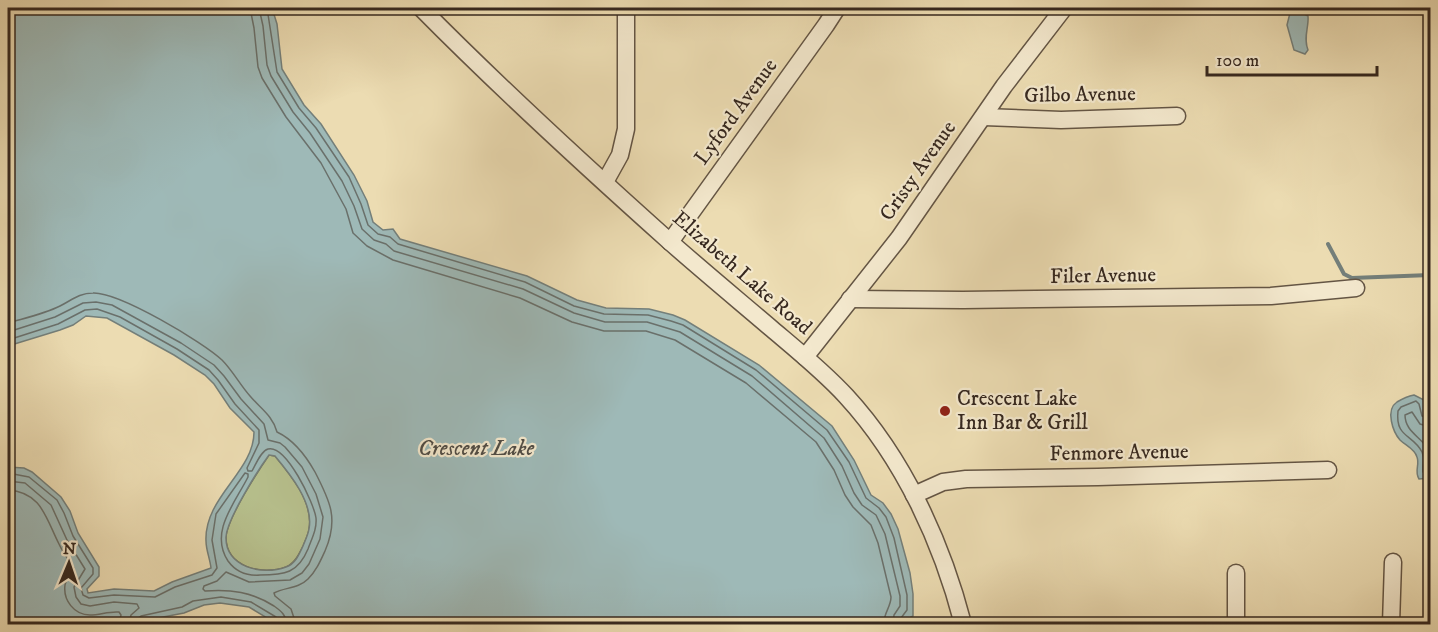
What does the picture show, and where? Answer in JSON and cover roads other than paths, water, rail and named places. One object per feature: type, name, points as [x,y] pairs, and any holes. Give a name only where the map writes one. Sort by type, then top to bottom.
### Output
[{"type":"street","name":"Elizabeth Lake Road","points":[[421,8],[670,242],[805,357],[841,391],[865,418],[889,452],[914,495],[942,558],[963,624]]},
{"type":"street","points":[[605,182],[618,161],[626,129],[626,8]]},
{"type":"street","name":"Lyford Avenue","points":[[670,242],[837,8]]},
{"type":"street","name":"Cristy Avenue","points":[[805,357],[899,238],[1064,8]]},
{"type":"street","name":"Gilbo Avenue","points":[[984,117],[1061,120],[1177,116]]},
{"type":"street","name":"Filer Avenue","points":[[850,298],[963,300],[1271,296],[1356,288]]},
{"type":"street","name":"Fenmore Avenue","points":[[914,495],[937,484],[966,479],[1328,470]]},
{"type":"street","points":[[1392,624],[1393,562]]},
{"type":"street","points":[[1236,573],[1236,624]]},
{"type":"water","name":"Crescent Lake","points":[[8,8],[272,8],[277,24],[282,69],[304,105],[321,124],[354,175],[367,201],[373,222],[383,230],[393,229],[400,239],[527,276],[577,300],[606,308],[649,309],[673,315],[759,365],[832,426],[854,460],[871,495],[883,503],[891,514],[898,529],[910,573],[913,616],[906,620],[907,624],[277,624],[249,607],[220,603],[204,605],[184,613],[127,624],[8,624],[8,467],[24,468],[32,472],[61,497],[70,511],[78,533],[99,567],[99,576],[87,589],[88,593],[114,589],[154,591],[211,568],[206,544],[207,525],[220,498],[246,460],[252,446],[254,432],[230,408],[205,375],[107,318],[86,316],[60,330],[8,346]],"holes":[[[269,455],[275,456],[300,490],[308,509],[309,529],[300,553],[292,564],[276,570],[256,569],[247,567],[232,556],[227,547],[226,537],[237,507],[251,483]]]},
{"type":"water","points":[[1301,12],[1308,16],[1306,41],[1308,50],[1305,54],[1294,50],[1287,25],[1290,13]]},
{"type":"water","points":[[1414,395],[1424,400],[1430,416],[1430,478],[1419,479],[1416,454],[1400,440],[1391,421],[1393,406]]},
{"type":"waterway","points":[[1298,12],[1303,8]]},
{"type":"waterway","points":[[1328,244],[1344,274],[1352,278],[1430,275]]},
{"type":"place","name":"Crescent Lake Inn Bar & Grill","points":[[945,411]]}]
